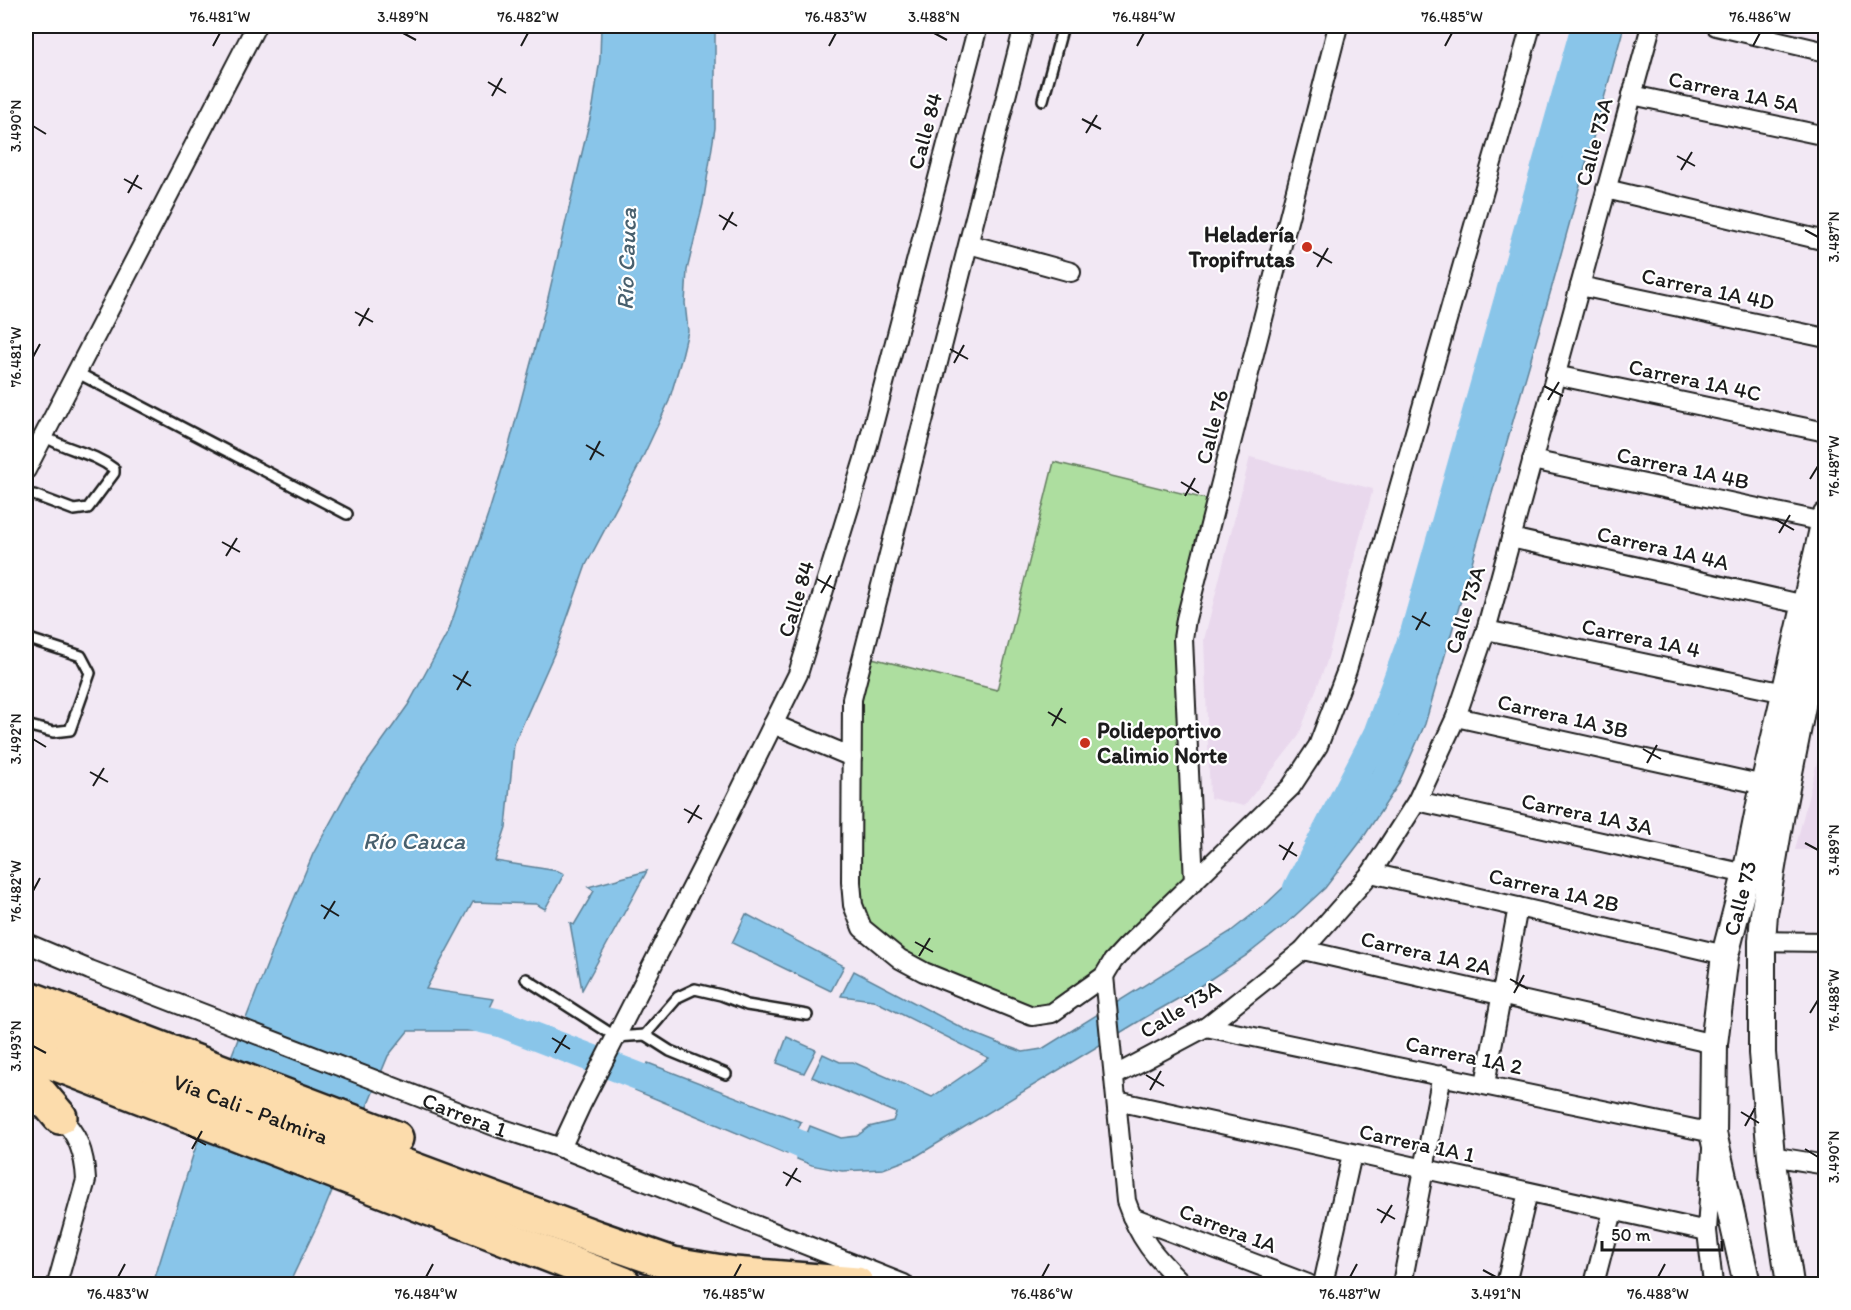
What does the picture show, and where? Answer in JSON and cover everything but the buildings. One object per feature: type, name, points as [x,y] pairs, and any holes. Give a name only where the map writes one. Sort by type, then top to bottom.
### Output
[{"type":"highway","points":[[26,998],[70,1042]]},
{"type":"highway","name":"Vía Cali - Palmira","points":[[26,1025],[477,1181],[595,1237],[673,1264],[734,1274],[857,1284]]},
{"type":"highway","name":"Vía Cali - Palmira","points":[[26,1052],[70,1042],[468,1224],[624,1284]]},
{"type":"highway","points":[[26,1077],[60,1117]]},
{"type":"main road","name":"Calle 73","points":[[1790,1284],[1771,1156],[1762,1053],[1762,941],[1775,847],[1805,692],[1825,519]]},
{"type":"main road","name":"Calle 73","points":[[1747,1284],[1713,1133],[1714,1044],[1725,955],[1746,874],[1764,785],[1805,692]]},
{"type":"street","points":[[26,470],[256,26]]},
{"type":"street","name":"Calle 84","points":[[561,1148],[580,1105],[798,674],[865,456],[978,26]]},
{"type":"street","points":[[1024,26],[852,699],[850,882],[853,905],[862,928],[900,959],[924,972],[1032,1016],[1052,1013],[1104,976],[1113,961],[1125,948],[1291,787],[1318,746],[1333,710],[1357,635],[1531,26]]},
{"type":"street","name":"Calle 76","points":[[1194,882],[1183,639],[1186,619],[1218,502],[1338,26]]},
{"type":"street","name":"Calle 73A","points":[[1114,1076],[1206,1027],[1304,950],[1371,873],[1417,801],[1456,717],[1486,630],[1651,26]]},
{"type":"street","points":[[1716,26],[1826,52]]},
{"type":"street","name":"Carrera 1A 5A","points":[[1632,95],[1826,136]]},
{"type":"street","points":[[1606,189],[1826,241]]},
{"type":"street","points":[[969,244],[1071,272]]},
{"type":"street","name":"Carrera 1A 4D","points":[[1580,286],[1826,338]]},
{"type":"street","name":"Carrera 1A 4C","points":[[1555,375],[1826,432]]},
{"type":"street","name":"Carrera 1A 4B","points":[[1532,460],[1825,519]]},
{"type":"street","name":"Carrera 1A 4A","points":[[1511,538],[1815,602]]},
{"type":"street","name":"Carrera 1A 4","points":[[1486,630],[1805,692]]},
{"type":"street","name":"Carrera 1A 3B","points":[[1456,717],[1764,785]]},
{"type":"street","points":[[773,724],[852,757]]},
{"type":"street","name":"Carrera 1A 3A","points":[[1417,801],[1746,874]]},
{"type":"street","name":"Carrera 1A 2B","points":[[1371,873],[1725,955]]},
{"type":"street","points":[[1485,1084],[1518,907]]},
{"type":"street","points":[[1762,941],[1826,942]]},
{"type":"street","name":"Carrera 1","points":[[26,943],[90,970],[497,1127],[561,1148],[904,1284]]},
{"type":"street","name":"Carrera 1A 2A","points":[[1304,950],[1714,1044]]},
{"type":"street","name":"Calle 73A","points":[[1104,976],[1126,1201],[1150,1250],[1183,1284]]},
{"type":"street","name":"Carrera 1A 2","points":[[1206,1027],[1713,1133]]},
{"type":"street","points":[[1402,1284],[1442,1075]]},
{"type":"street","name":"Carrera 1A 1","points":[[1117,1101],[1707,1231]]},
{"type":"street","points":[[26,1102],[60,1117],[78,1143],[85,1164],[86,1180],[57,1284]]},
{"type":"street","points":[[1713,1133],[1707,1231],[1713,1284]]},
{"type":"street","points":[[1323,1284],[1352,1154]]},
{"type":"street","points":[[1771,1156],[1826,1165]]},
{"type":"street","points":[[1506,1284],[1528,1192]]},
{"type":"street","points":[[1594,1284],[1614,1211]]},
{"type":"street","name":"Carrera 1A","points":[[1132,1217],[1308,1284]]},
{"type":"lane","points":[[1043,100],[1063,26]]},
{"type":"lane","points":[[76,372],[347,514]]},
{"type":"lane","points":[[34,495],[74,510],[88,508],[114,473],[114,469],[91,455],[53,442],[44,436]]},
{"type":"lane","points":[[26,638],[81,656],[90,673],[70,730],[53,732],[26,725]]},
{"type":"lane","points":[[526,979],[615,1037],[645,1035],[670,1051],[726,1074]]},
{"type":"lane","points":[[645,1035],[678,997],[696,989],[721,994],[747,1005],[807,1015]]},
{"type":"shaded area","points":[[1250,457],[1373,489],[1326,664],[1298,737],[1244,806],[1210,798],[1204,640]]},
{"type":"shaded area","points":[[1825,730],[1825,850],[1795,850]]},
{"type":"green space","name":"Polideportivo Calimio Norte","points":[[1054,462],[1218,502],[1186,619],[1194,882],[1125,948],[1041,1015],[900,959],[853,905],[852,699],[864,656],[997,690]]},
{"type":"water","name":"Río Cauca","points":[[601,26],[715,26],[715,128],[703,204],[687,270],[685,303],[688,331],[669,401],[640,463],[586,565],[557,647],[514,744],[506,827],[495,861],[558,871],[564,874],[545,909],[536,904],[473,902],[426,989],[494,999],[479,1031],[408,1031],[388,1056],[322,1215],[289,1284],[153,1284],[194,1152],[277,939],[313,854],[351,785],[408,705],[449,630],[507,453],[546,306],[593,106],[600,59]]},
{"type":"water","points":[[1595,26],[1624,26],[1551,290],[1425,724],[1398,785],[1361,841],[1325,888],[1286,924],[1247,955],[1197,988],[915,1157],[883,1169],[842,1171],[812,1165],[797,1159],[810,1126],[841,1138],[857,1136],[869,1127],[893,1121],[896,1113],[812,1077],[823,1054],[840,1062],[853,1062],[932,1097],[989,1058],[873,1000],[841,996],[854,971],[968,1031],[1023,1052],[1042,1049],[1230,932],[1267,903],[1304,868],[1337,825],[1372,772],[1398,714]]},
{"type":"water","points":[[647,871],[582,990],[570,923],[574,925],[594,891],[588,887]]},
{"type":"water","points":[[746,914],[844,966],[831,991],[732,943]]},
{"type":"water","points":[[787,1037],[816,1050],[804,1073],[777,1063]]},
{"type":"water","points":[[648,1063],[801,1122],[787,1154],[635,1090]]},
{"type":"waterway","points":[[1297,888],[1377,734],[1414,633],[1585,26]]},
{"type":"waterway","points":[[446,1011],[500,1023],[677,1091]]},
{"type":"waterway","points":[[758,1126],[816,1151],[838,1155]]},
{"type":"place","name":"Heladería Tropifrutas","points":[[1307,247]]},
{"type":"place","name":"Polideportivo Calimio Norte","points":[[1085,743]]}]
